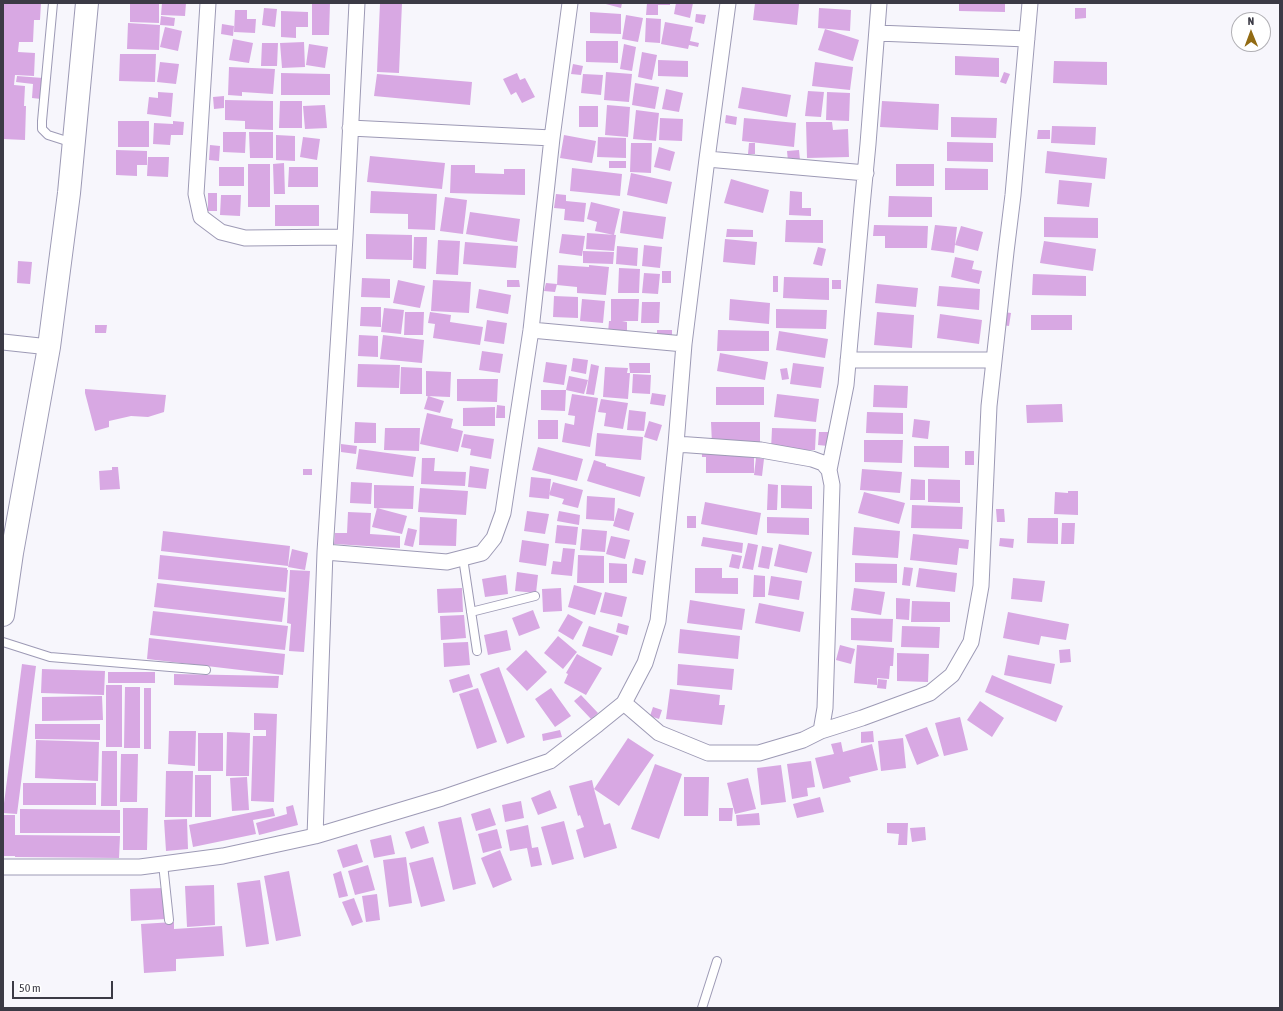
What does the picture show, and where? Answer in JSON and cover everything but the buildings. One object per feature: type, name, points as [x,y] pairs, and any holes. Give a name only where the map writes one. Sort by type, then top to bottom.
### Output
[{"type":"main road","points":[[3,615],[8,552],[49,347],[69,193],[87,3]]},
{"type":"street","points":[[208,3],[196,194],[201,217],[221,232],[245,238],[345,237]]},
{"type":"street","points":[[315,836],[325,552],[345,237],[357,3]]},
{"type":"street","points":[[325,552],[447,562],[482,552],[494,538],[503,513],[531,330],[552,138],[570,3]]},
{"type":"street","points":[[3,867],[140,867],[223,856],[315,836],[442,798],[550,761],[624,703],[645,663],[658,621],[676,444],[684,344],[728,3]]},
{"type":"street","points":[[821,732],[826,708],[832,485],[829,470],[846,385],[880,3]]},
{"type":"street","points":[[624,703],[659,733],[708,753],[759,753],[803,740],[930,692],[952,674],[971,642],[981,586],[989,406],[1006,252],[1014,195],[1030,3]]},
{"type":"street","points":[[877,33],[1027,39]]},
{"type":"street","points":[[350,128],[552,138]]},
{"type":"street","points":[[707,159],[866,173]]},
{"type":"street","points":[[531,330],[684,344]]},
{"type":"street","points":[[3,342],[49,347]]},
{"type":"street","points":[[848,360],[994,360]]},
{"type":"street","points":[[676,444],[768,451],[812,459],[823,463],[829,470]]},
{"type":"lane","points":[[53,3],[42,130],[48,135],[74,143]]},
{"type":"lane","points":[[463,558],[477,651]]},
{"type":"lane","points":[[472,612],[535,596]]},
{"type":"lane","points":[[3,642],[50,657],[206,670]]},
{"type":"lane","points":[[163,864],[169,920]]},
{"type":"lane","points":[[702,1008],[717,961]]}]
